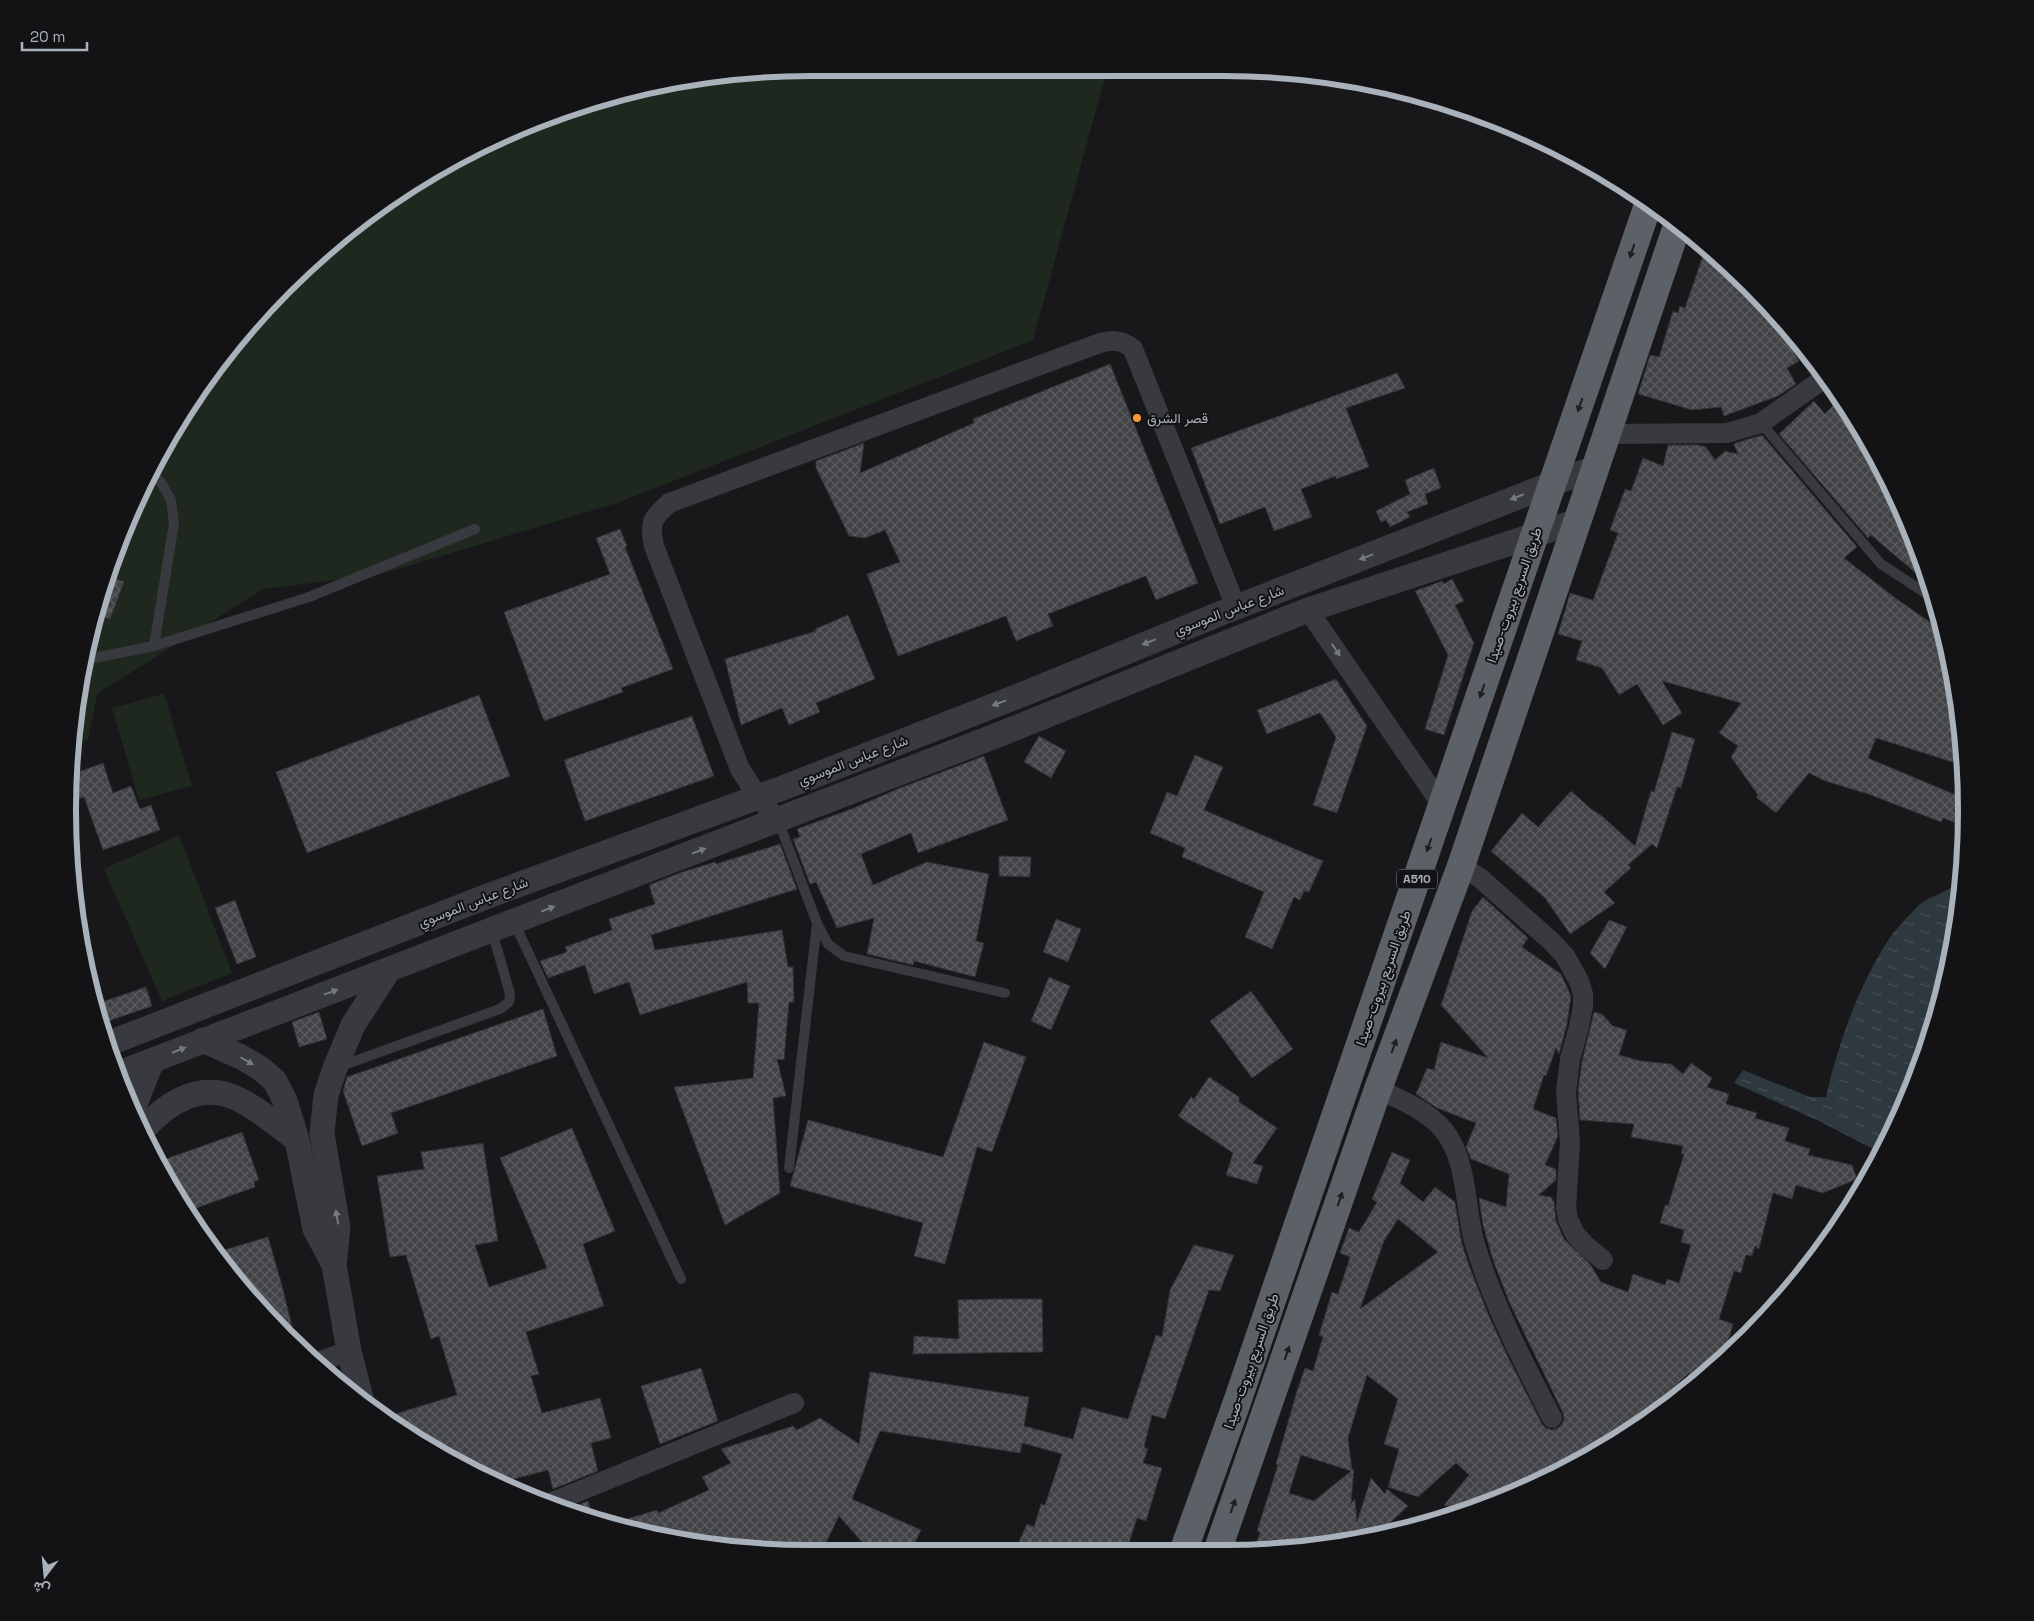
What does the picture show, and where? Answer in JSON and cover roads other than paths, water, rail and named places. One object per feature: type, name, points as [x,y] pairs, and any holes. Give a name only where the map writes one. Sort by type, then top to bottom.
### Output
[{"type":"highway","name":"طريق السريع بيروت-صيدا","points":[[1185,1545],[1534,536],[1554,483],[1646,211]]},
{"type":"highway","name":"A510","points":[[1219,1545],[1378,1089],[1462,866],[1675,232]]},
{"type":"street","points":[[778,820],[758,797],[740,769],[654,546],[650,527],[655,516],[669,503],[1100,343],[1118,341],[1126,343],[1133,350],[1236,607]]},
{"type":"street","points":[[1608,434],[1727,433],[1761,423],[1819,382]]},
{"type":"street","name":"شارع عباس الموسوي","points":[[113,1042],[488,896],[758,797],[1236,607],[1595,468]]},
{"type":"street","name":"شارع عباس الموسوي","points":[[124,1071],[1003,733],[1308,610],[1577,521]]},
{"type":"street","points":[[1308,610],[1442,805]]},
{"type":"street","points":[[1462,866],[1480,878],[1552,942],[1565,956],[1579,981],[1583,994],[1582,1006],[1579,1027],[1570,1060],[1566,1092],[1570,1142],[1566,1208],[1568,1219],[1575,1234],[1603,1260]]},
{"type":"street","points":[[359,1389],[349,1351],[334,1265],[338,1227],[322,1134],[326,1095],[335,1068],[353,1025],[388,971]]},
{"type":"street","points":[[203,1040],[241,1057],[260,1068],[275,1081],[286,1101],[297,1140],[315,1229],[334,1265]]},
{"type":"street","points":[[136,1100],[152,1061]]},
{"type":"street","points":[[1378,1089],[1412,1105],[1444,1130],[1451,1140],[1460,1168],[1474,1241],[1524,1364],[1552,1418]]},
{"type":"street","points":[[147,1124],[157,1114],[182,1099],[198,1093],[215,1092],[239,1099],[297,1140]]},
{"type":"street","points":[[323,1360],[349,1351]]},
{"type":"street","points":[[558,1500],[794,1403]]},
{"type":"lane","points":[[1761,423],[1881,564],[1925,593]]},
{"type":"lane","points":[[154,646],[174,523],[171,500],[156,478]]},
{"type":"lane","points":[[92,658],[154,646],[308,597],[475,530]]},
{"type":"lane","points":[[778,820],[817,923],[828,944],[844,956],[1005,993]]},
{"type":"lane","points":[[789,1168],[817,923]]},
{"type":"lane","points":[[335,1068],[500,1009],[508,1002],[510,994],[503,927]]},
{"type":"lane","points":[[503,927],[681,1279]]},
{"type":"water","points":[[1952,888],[1944,954],[1933,1001],[1919,1047],[1902,1091],[1874,1150],[1819,1121],[1734,1083],[1743,1070],[1810,1097],[1826,1097],[1843,1035],[1859,995],[1878,957],[1895,930],[1917,907]]},
{"type":"place","name":"قصر الشرق","points":[[1137,418]]}]
